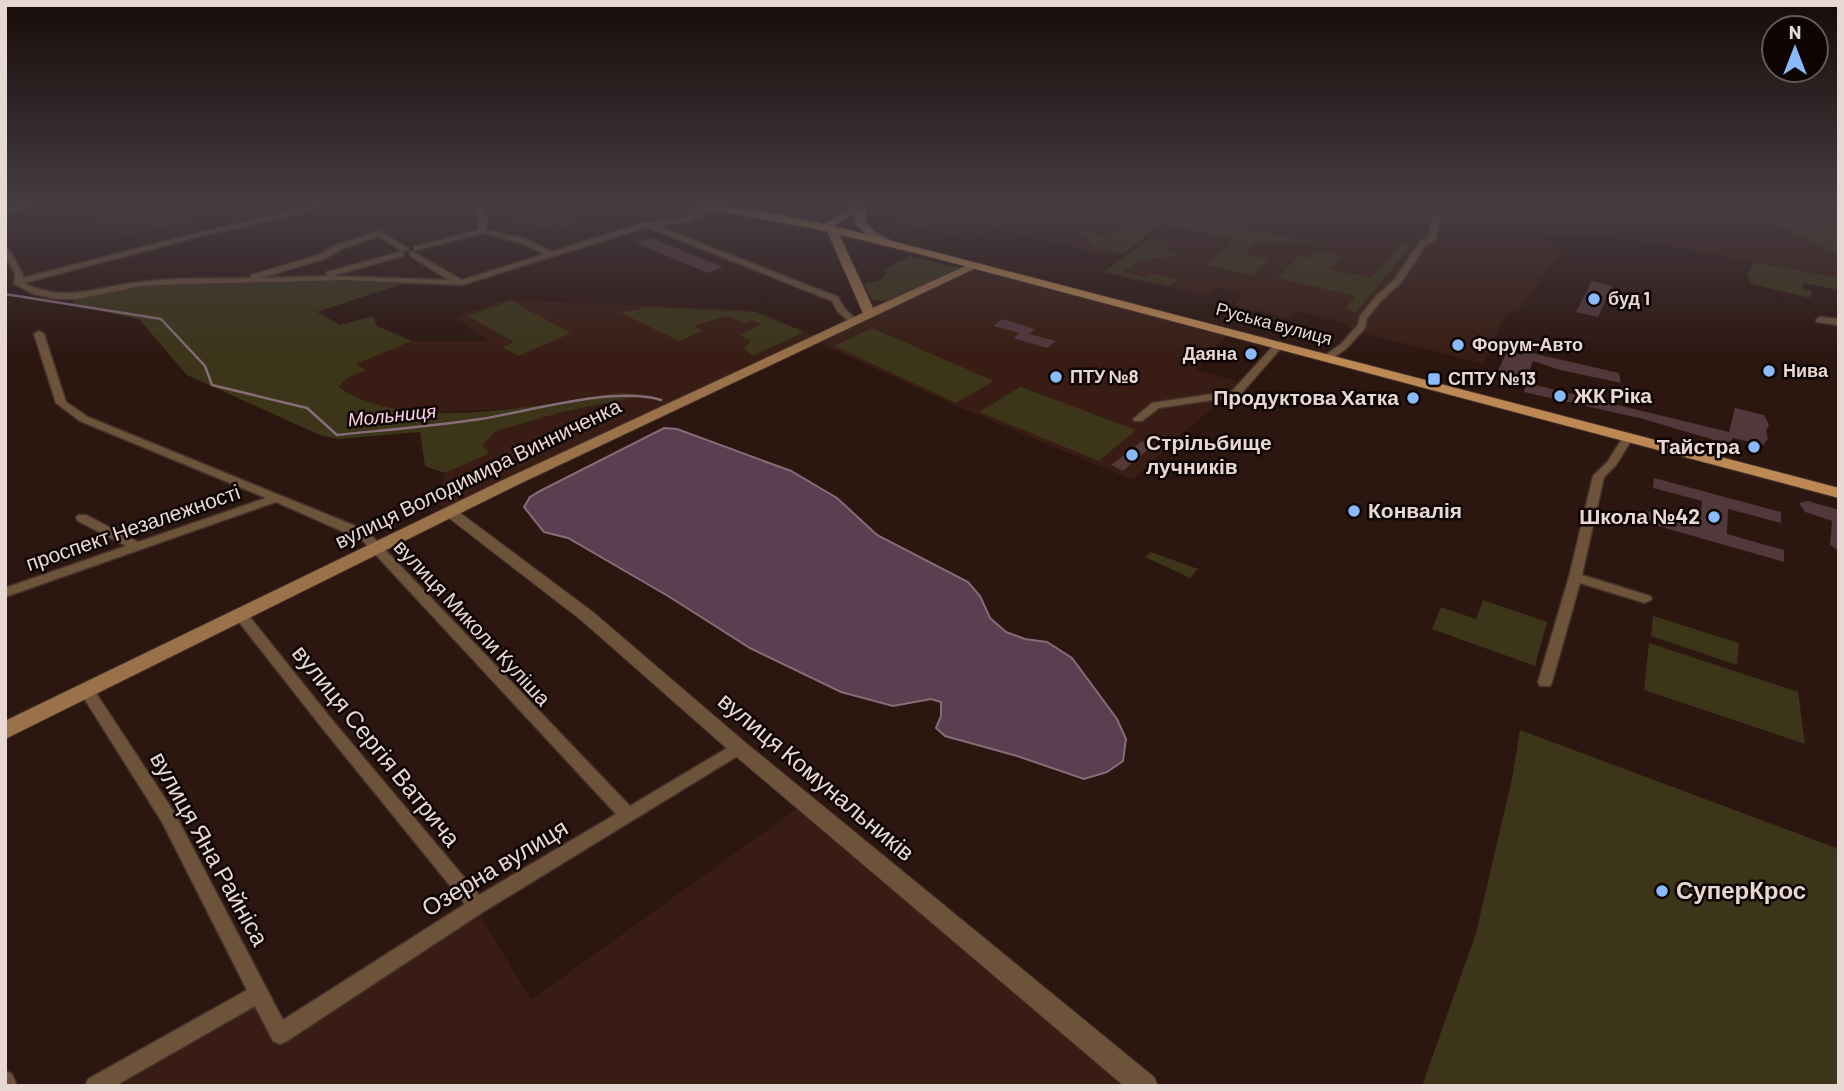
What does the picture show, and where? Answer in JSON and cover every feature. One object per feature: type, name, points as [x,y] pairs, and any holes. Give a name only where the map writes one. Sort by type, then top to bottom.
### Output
[{"type":"main road","points":[[845,257],[869,314]]},
{"type":"main road","name":"Руська вулиця","points":[[940,257],[1839,493]]},
{"type":"main road","name":"вулиця Володимира Винниченка","points":[[5,731],[450,512],[854,320],[974,266]]},
{"type":"street","points":[[9,257],[19,274],[16,282]]},
{"type":"street","points":[[16,282],[112,257]]},
{"type":"street","points":[[250,282],[255,276],[321,257]]},
{"type":"street","points":[[312,279],[389,257]]},
{"type":"street","points":[[419,257],[462,283]]},
{"type":"street","points":[[16,282],[37,292],[56,296],[77,296],[141,284],[312,279],[462,283],[546,257]]},
{"type":"street","points":[[729,257],[835,299],[841,310],[854,320]]},
{"type":"street","points":[[1327,358],[1344,346],[1362,326],[1363,318],[1393,286],[1413,257]]},
{"type":"street","points":[[1820,320],[1839,322]]},
{"type":"street","name":"вулиця Миколи Куліша","points":[[39,334],[61,403],[94,424],[366,537],[629,816]]},
{"type":"street","points":[[1138,419],[1156,405],[1235,394],[1279,345]]},
{"type":"street","points":[[1545,682],[1575,577],[1599,476],[1612,463],[1629,436]]},
{"type":"street","name":"проспект Незалежності","points":[[5,593],[274,499]]},
{"type":"street","name":"вулиця Комунальників","points":[[450,512],[587,616],[739,748],[1144,1086]]},
{"type":"street","points":[[82,518],[137,547]]},
{"type":"street","points":[[1575,577],[1644,599]]},
{"type":"street","name":"вулиця Сергія Ватрича","points":[[240,614],[477,906]]},
{"type":"street","name":"вулиця Яна Райніса","points":[[87,691],[168,817],[280,1034]]},
{"type":"street","name":"Озерна вулиця","points":[[280,1034],[477,906],[739,748]]},
{"type":"street","points":[[95,1086],[260,993]]},
{"type":"shaded area","points":[[908,257],[961,268],[890,301],[872,300],[864,283],[878,281],[887,273],[883,270]]},
{"type":"shaded area","points":[[1124,257],[1557,257],[1517,313],[1507,311],[1483,364],[1356,331],[1341,322],[1311,314],[1297,311],[1290,319],[1234,305],[1243,294],[1217,287],[1208,296],[1102,273]]},
{"type":"shaded area","points":[[1125,257],[1167,257],[1140,260],[1123,272],[1146,278],[1153,274],[1178,279],[1169,286],[1104,272]]},
{"type":"shaded area","points":[[1215,257],[1256,257],[1268,260],[1252,276],[1206,265]]},
{"type":"shaded area","points":[[1297,257],[1339,257],[1330,269],[1371,278],[1390,257],[1402,257],[1356,312],[1346,309],[1355,296],[1278,278]]},
{"type":"shaded area","points":[[1728,257],[1839,257],[1839,278]]},
{"type":"shaded area","points":[[1754,262],[1839,278],[1839,290],[1804,283],[1802,288],[1812,291],[1811,297],[1806,297],[1752,284],[1747,275]]},
{"type":"shaded area","name":"ПТУ №8","points":[[974,266],[1230,331],[1196,370],[1243,383],[1178,437],[1133,480],[963,409],[826,346],[818,337]]},
{"type":"shaded area","points":[[342,279],[408,282],[317,312],[340,325],[373,316],[377,326],[412,341],[356,364],[366,370],[346,379],[339,387],[367,401],[400,410],[436,413],[514,409],[618,393],[636,394],[636,397],[562,412],[496,431],[482,446],[490,453],[445,473],[425,466],[420,432],[339,439],[322,436],[187,375],[139,319],[72,305],[77,295],[141,284]]},
{"type":"shaded area","points":[[506,300],[754,310],[818,337],[449,512],[438,504],[445,473],[489,453],[481,447],[496,431],[618,393],[520,408],[439,412],[391,409],[371,404],[339,388],[346,379],[366,371],[355,364],[412,341],[490,341],[455,317]]},
{"type":"shaded area","points":[[511,301],[571,333],[518,356],[503,347],[514,342],[468,316]]},
{"type":"shaded area","points":[[648,307],[755,312],[804,332],[752,356],[744,348],[751,341],[740,335],[762,324],[751,320],[745,323],[726,316],[694,326],[703,331],[679,341],[621,313]]},
{"type":"shaded area","points":[[872,328],[994,381],[956,403],[834,346]]},
{"type":"shaded area","points":[[1020,387],[1136,430],[1099,461],[979,412]]},
{"type":"shaded area","points":[[664,428],[677,429],[791,471],[837,498],[877,535],[968,582],[980,596],[990,618],[1006,632],[1025,639],[1047,642],[1072,658],[1117,719],[1126,739],[1123,761],[1107,772],[1084,779],[1017,756],[945,736],[936,728],[941,716],[941,702],[931,699],[893,706],[841,692],[750,648],[568,538],[544,532],[524,507],[530,497],[540,491]]},
{"type":"shaded area","points":[[1151,552],[1198,569],[1190,578],[1145,557]]},
{"type":"shaded area","points":[[1483,600],[1547,622],[1535,666],[1432,629],[1441,607],[1476,619]]},
{"type":"shaded area","points":[[1653,616],[1739,643],[1737,665],[1651,636]]},
{"type":"shaded area","points":[[1649,643],[1798,692],[1805,744],[1644,690]]},
{"type":"shaded area","name":"СуперКрос","points":[[1520,730],[1839,849],[1839,1086],[1422,1086],[1476,933],[1512,779]]},
{"type":"shaded area","points":[[802,805],[1141,1086],[104,1086],[258,997],[279,1037],[477,910],[531,1000]]},
{"type":"building","points":[[669,257],[698,257],[723,267],[708,273]]},
{"type":"building","name":"буд 1","points":[[1592,281],[1612,286],[1598,317],[1576,312]]},
{"type":"building","points":[[1002,319],[1035,329],[1029,334],[1056,341],[1047,348],[1013,338],[1020,333],[993,326]]},
{"type":"building","points":[[1507,351],[1522,355],[1523,351],[1619,373],[1621,383],[1560,370],[1533,361],[1525,382],[1505,378],[1496,375]]},
{"type":"building","name":"ЖК Ріка","points":[[1527,383],[1729,432],[1735,408],[1764,415],[1769,425],[1766,431],[1768,439],[1763,445],[1733,438],[1730,443],[1721,442],[1643,419],[1524,392]]},
{"type":"building","name":"Стрільбище лучників","points":[[1142,441],[1153,445],[1123,471],[1111,465]]},
{"type":"building","name":"Школа №42","points":[[1654,478],[1781,512],[1781,523],[1728,509],[1727,534],[1784,550],[1784,562],[1644,522],[1646,511],[1700,526],[1702,501],[1653,488]]},
{"type":"building","points":[[1808,501],[1839,510],[1839,551],[1830,545],[1832,521],[1805,512],[1799,503]]},
{"type":"waterway","name":"Мольниця","points":[[5,294],[161,319],[205,366],[212,385],[307,408],[337,435],[481,419],[596,398],[642,396],[661,400]]},
{"type":"place","name":"буд 1","points":[[1594,299]]},
{"type":"place","name":"Форум-Авто","points":[[1458,345]]},
{"type":"place","name":"Даяна","points":[[1251,354]]},
{"type":"place","name":"Нива","points":[[1769,371]]},
{"type":"place","name":"ПТУ №8","points":[[1056,377]]},
{"type":"place","name":"СПТУ №13","points":[[1434,379]]},
{"type":"place","name":"ЖК Ріка","points":[[1560,396]]},
{"type":"place","name":"Продуктова Хатка","points":[[1413,398]]},
{"type":"place","name":"Тайстра","points":[[1754,447]]},
{"type":"place","name":"Стрільбище лучників","points":[[1132,455]]},
{"type":"place","name":"Конвалія","points":[[1354,511]]},
{"type":"place","name":"Школа №42","points":[[1714,517]]},
{"type":"place","name":"СуперКрос","points":[[1662,891]]}]
